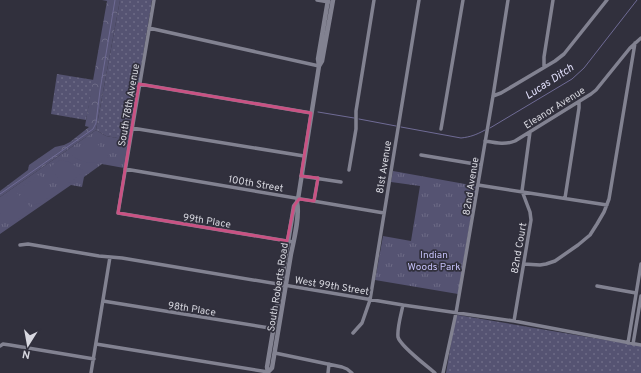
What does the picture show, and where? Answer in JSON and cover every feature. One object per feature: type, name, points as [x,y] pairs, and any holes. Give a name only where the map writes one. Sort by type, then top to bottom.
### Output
[{"type":"street","name":"South 78th Avenue","points":[[118,213],[154,0]]},
{"type":"street","points":[[317,0],[330,1]]},
{"type":"street","points":[[349,170],[356,129],[356,111],[374,0]]},
{"type":"street","name":"81st Avenue","points":[[353,333],[362,323],[370,300],[419,0]]},
{"type":"street","points":[[441,129],[463,0]]},
{"type":"street","name":"82nd Avenue","points":[[443,373],[456,312],[508,0]]},
{"type":"street","points":[[544,67],[544,57],[553,0]]},
{"type":"street","points":[[493,96],[501,93],[560,58],[607,0]]},
{"type":"street","name":"South Roberts Road","points":[[268,373],[272,368],[275,352],[276,329],[287,241],[294,206],[297,200],[319,66],[318,59],[330,1]]},
{"type":"street","points":[[149,28],[319,66]]},
{"type":"street","name":"Eleanor Avenue","points":[[485,141],[502,144],[515,141],[579,102],[596,90],[635,43],[641,38]]},
{"type":"street","points":[[524,264],[540,265],[555,261],[578,245],[590,234],[601,218],[607,205],[635,43]]},
{"type":"street","points":[[139,84],[311,113]]},
{"type":"street","points":[[565,198],[579,102]]},
{"type":"street","points":[[132,128],[304,156]]},
{"type":"street","name":"82nd Court","points":[[514,321],[531,220],[530,212],[522,191],[530,132]]},
{"type":"street","points":[[421,155],[481,165]]},
{"type":"street","name":"100th Street","points":[[125,169],[297,200],[314,201],[384,213]]},
{"type":"street","points":[[301,176],[341,182]]},
{"type":"street","points":[[314,201],[318,178]]},
{"type":"street","points":[[478,185],[607,205]]},
{"type":"street","name":"South Roberts Road","points":[[268,373],[267,367],[286,286],[298,207],[297,200]]},
{"type":"street","name":"99th Place","points":[[118,213],[293,242]]},
{"type":"street","name":"West 99th Street","points":[[20,245],[28,244],[99,256],[130,259],[403,306],[514,321],[641,345]]},
{"type":"street","points":[[92,373],[110,257]]},
{"type":"street","points":[[628,343],[641,264]]},
{"type":"street","points":[[596,286],[636,293]]},
{"type":"street","points":[[633,344],[639,316],[641,296]]},
{"type":"street","name":"98th Place","points":[[103,301],[276,329]]},
{"type":"street","points":[[403,306],[398,332],[399,340],[404,347],[434,373]]},
{"type":"street","points":[[0,346],[3,344],[94,359]]},
{"type":"street","points":[[96,344],[268,373]]},
{"type":"street","points":[[275,352],[345,368],[352,373]]},
{"type":"street","points":[[328,373],[329,364]]},
{"type":"highlighted area","points":[[139,84],[311,113],[301,176],[318,178],[314,201],[299,199],[294,206],[287,241],[118,213]]},
{"type":"green space","points":[[102,0],[120,0],[96,130],[0,197],[0,191],[28,170],[29,165],[55,147],[70,142],[89,127],[85,126],[107,1]]},
{"type":"green space","points":[[120,0],[152,0],[129,140],[106,136],[96,130]]},
{"type":"green space","points":[[57,74],[94,80],[86,120],[51,114]]},
{"type":"green space","points":[[96,130],[106,136],[129,140],[124,168],[102,164],[84,177],[82,187],[71,185],[0,234],[0,197]]},
{"type":"green space","points":[[92,138],[109,157],[102,161],[93,163],[84,162],[71,154],[89,139]]},
{"type":"green space","points":[[60,160],[69,162],[84,172],[66,185],[63,185],[50,167]]},
{"type":"green space","name":"Indian Woods Park","points":[[393,171],[476,186],[458,294],[375,280],[383,236],[411,241],[420,186],[391,182]]},
{"type":"green space","points":[[39,175],[55,193],[41,203],[32,205],[20,188]]},
{"type":"green space","points":[[13,191],[16,191],[32,209],[10,224],[0,213],[0,202]]},
{"type":"green space","points":[[458,315],[641,346],[641,373],[446,373],[455,320],[456,316]]},
{"type":"waterway","points":[[0,194],[93,129],[96,123],[115,0]]},
{"type":"waterway","name":"Lucas Ditch","points":[[490,128],[572,79],[584,68],[637,0]]},
{"type":"waterway","name":"Lucas Ditch","points":[[318,112],[354,118]]},
{"type":"waterway","name":"Lucas Ditch","points":[[359,119],[396,126]]},
{"type":"waterway","name":"Lucas Ditch","points":[[401,127],[461,138],[473,136],[485,130]]}]
